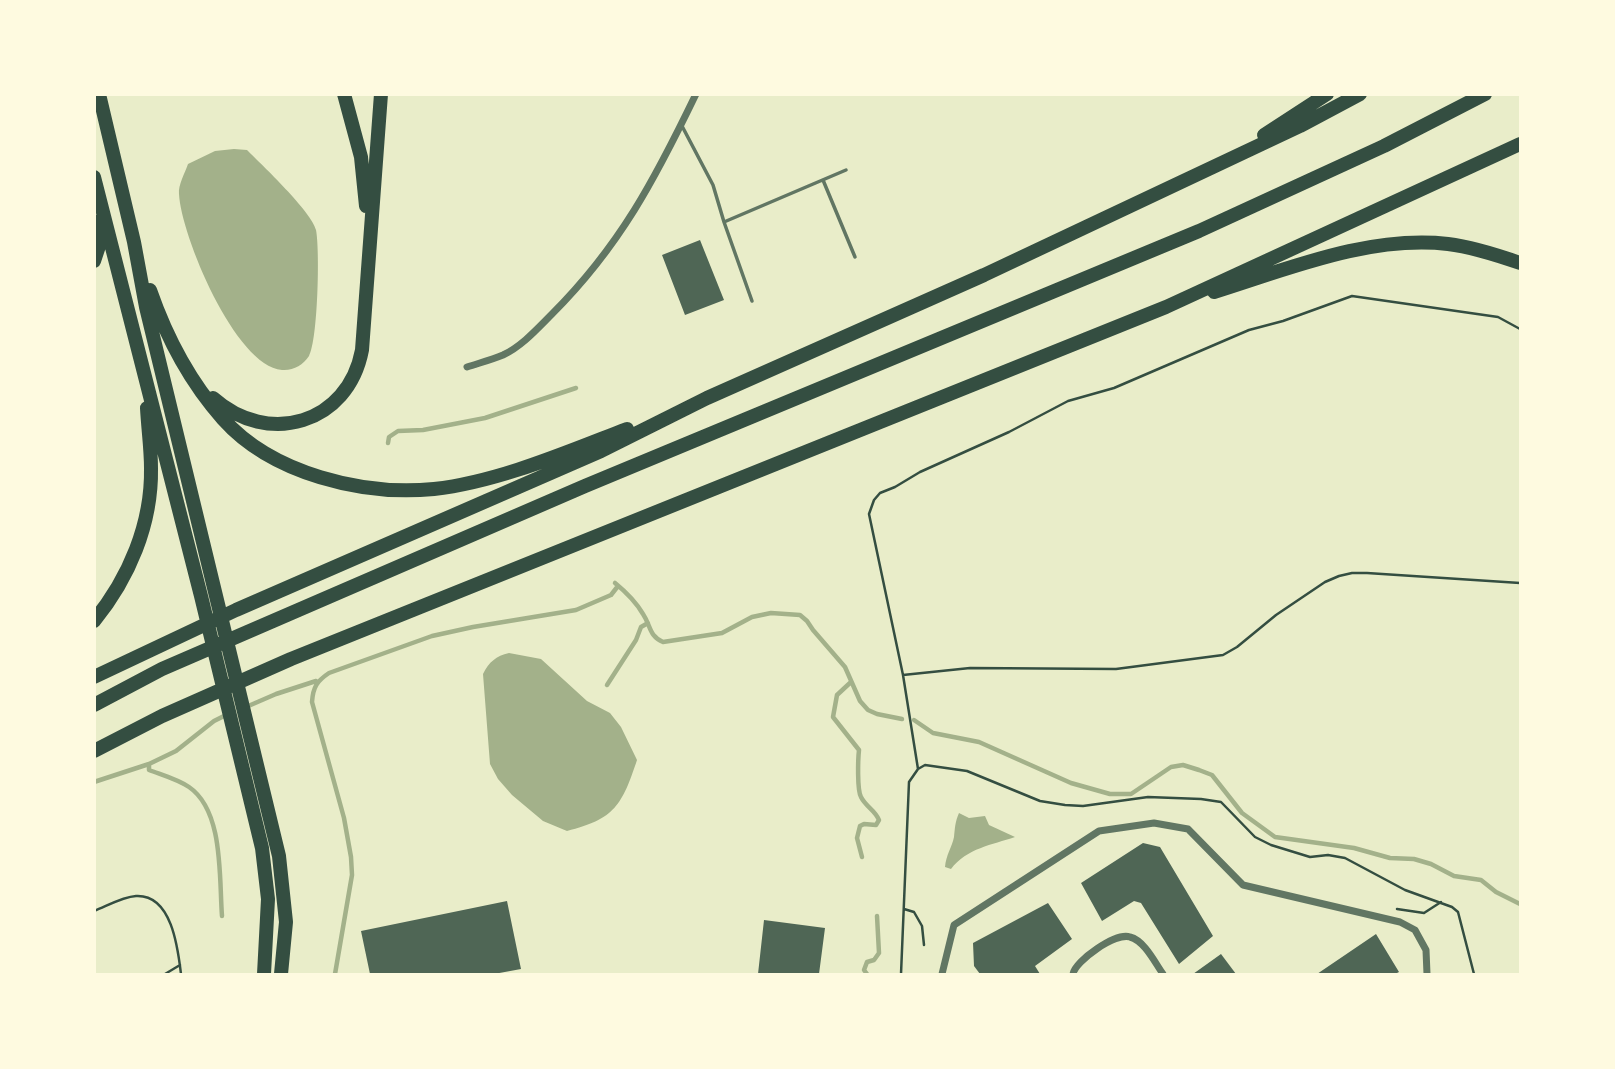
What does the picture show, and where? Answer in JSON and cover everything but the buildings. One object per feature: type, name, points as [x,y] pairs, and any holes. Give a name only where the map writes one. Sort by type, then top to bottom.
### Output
[{"type":"highway","points":[[99,94],[134,242],[208,593],[242,735],[279,856],[286,922],[281,975]]},
{"type":"highway","points":[[344,94],[361,157],[369,258]]},
{"type":"highway","points":[[198,385],[226,408],[257,422],[290,424],[324,410],[350,384],[360,361],[381,94]]},
{"type":"highway","points":[[1218,164],[1327,94]]},
{"type":"highway","points":[[94,677],[236,610],[601,451],[707,398],[984,275],[1300,126],[1360,94]]},
{"type":"highway","points":[[94,705],[174,664],[585,486],[1199,231],[1384,146],[1485,94]]},
{"type":"highway","points":[[94,751],[172,711],[291,659],[1166,307],[1521,144]]},
{"type":"highway","points":[[96,182],[145,379],[208,593]]},
{"type":"highway","points":[[94,261],[101,230],[96,182]]},
{"type":"highway","points":[[134,242],[166,332],[198,385],[223,419],[235,431],[271,455],[337,483],[393,491],[436,489],[467,483],[527,466],[707,398]]},
{"type":"highway","points":[[1166,307],[1330,257],[1408,243],[1449,244],[1490,253],[1521,264]]},
{"type":"highway","points":[[94,621],[124,577],[146,520],[152,468],[145,379]]},
{"type":"highway","points":[[242,735],[266,873],[268,928],[264,975]]},
{"type":"street","points":[[467,367],[514,349],[578,286],[629,221],[658,172],[696,94]]},
{"type":"street","points":[[942,975],[954,925],[1099,831],[1154,823],[1188,829],[1243,885],[1400,922],[1415,930],[1426,950],[1427,975]]},
{"type":"street","points":[[1073,975],[1074,967],[1085,958],[1119,937],[1130,937],[1142,945],[1163,975]]},
{"type":"lane","points":[[681,125],[713,185],[752,301]]},
{"type":"lane","points":[[724,222],[846,170]]},
{"type":"lane","points":[[822,180],[855,257]]},
{"type":"path","points":[[918,769],[903,675],[869,513],[874,500],[880,494],[1068,401],[1114,388],[1249,330],[1283,321],[1352,296],[1498,317],[1521,329]]},
{"type":"path","points":[[903,675],[970,668],[1116,669],[1223,655],[1325,582],[1352,573],[1521,583]]},
{"type":"path","points":[[901,975],[909,803],[907,793],[909,782],[918,769],[925,765],[967,771],[1040,801],[1065,806],[1148,797],[1221,802],[1255,837],[1271,845],[1310,857],[1345,858],[1405,890],[1452,907],[1458,912],[1474,975]]},
{"type":"path","points":[[94,911],[136,896],[146,897],[154,902],[170,920],[181,975]]},
{"type":"path","points":[[1397,909],[1424,913],[1441,902]]},
{"type":"path","points":[[904,909],[914,912],[922,926],[924,945]]},
{"type":"path","points":[[164,975],[180,965]]},
{"type":"shaded area","points":[[247,150],[264,166],[306,212],[316,230],[317,294],[312,347],[304,362],[290,370],[264,363],[246,347],[229,323],[200,267],[182,213],[179,190],[188,164],[215,151]]},
{"type":"shaded area","points":[[509,653],[541,659],[587,701],[610,713],[621,727],[637,760],[621,799],[614,808],[596,821],[567,831],[543,821],[512,795],[498,779],[490,764],[483,674],[493,660]]},
{"type":"shaded area","points":[[959,813],[969,818],[985,816],[989,825],[1015,837],[972,852],[951,869],[945,867]]},
{"type":"waterway","points":[[388,443],[389,437],[398,431],[423,430],[485,418],[576,388]]},
{"type":"waterway","points":[[615,583],[634,601],[653,634],[663,642],[722,633],[752,617],[771,613],[800,615],[845,667],[860,701],[868,710],[902,719]]},
{"type":"waterway","points":[[335,974],[352,875],[344,818],[312,702],[319,682],[329,673],[432,636],[576,610],[611,595],[618,586]]},
{"type":"waterway","points":[[607,685],[636,640],[641,627],[648,623]]},
{"type":"waterway","points":[[246,707],[316,681]]},
{"type":"waterway","points":[[851,682],[837,695],[833,717],[859,750],[860,793],[879,820],[876,825],[860,826],[857,838],[862,857]]},
{"type":"waterway","points":[[222,916],[218,846],[208,812],[200,798],[189,787],[149,770],[149,764],[176,751],[214,721],[228,714]]},
{"type":"waterway","points":[[914,720],[933,733],[979,742],[1071,783],[1110,794],[1131,794],[1171,767],[1183,765],[1212,775],[1242,813],[1275,837],[1354,848],[1390,858],[1414,859],[1454,876],[1481,880],[1496,892],[1520,904]]},
{"type":"waterway","points":[[94,782],[149,764]]},
{"type":"waterway","points":[[867,974],[864,970],[867,962],[874,960],[879,953],[877,916]]}]
